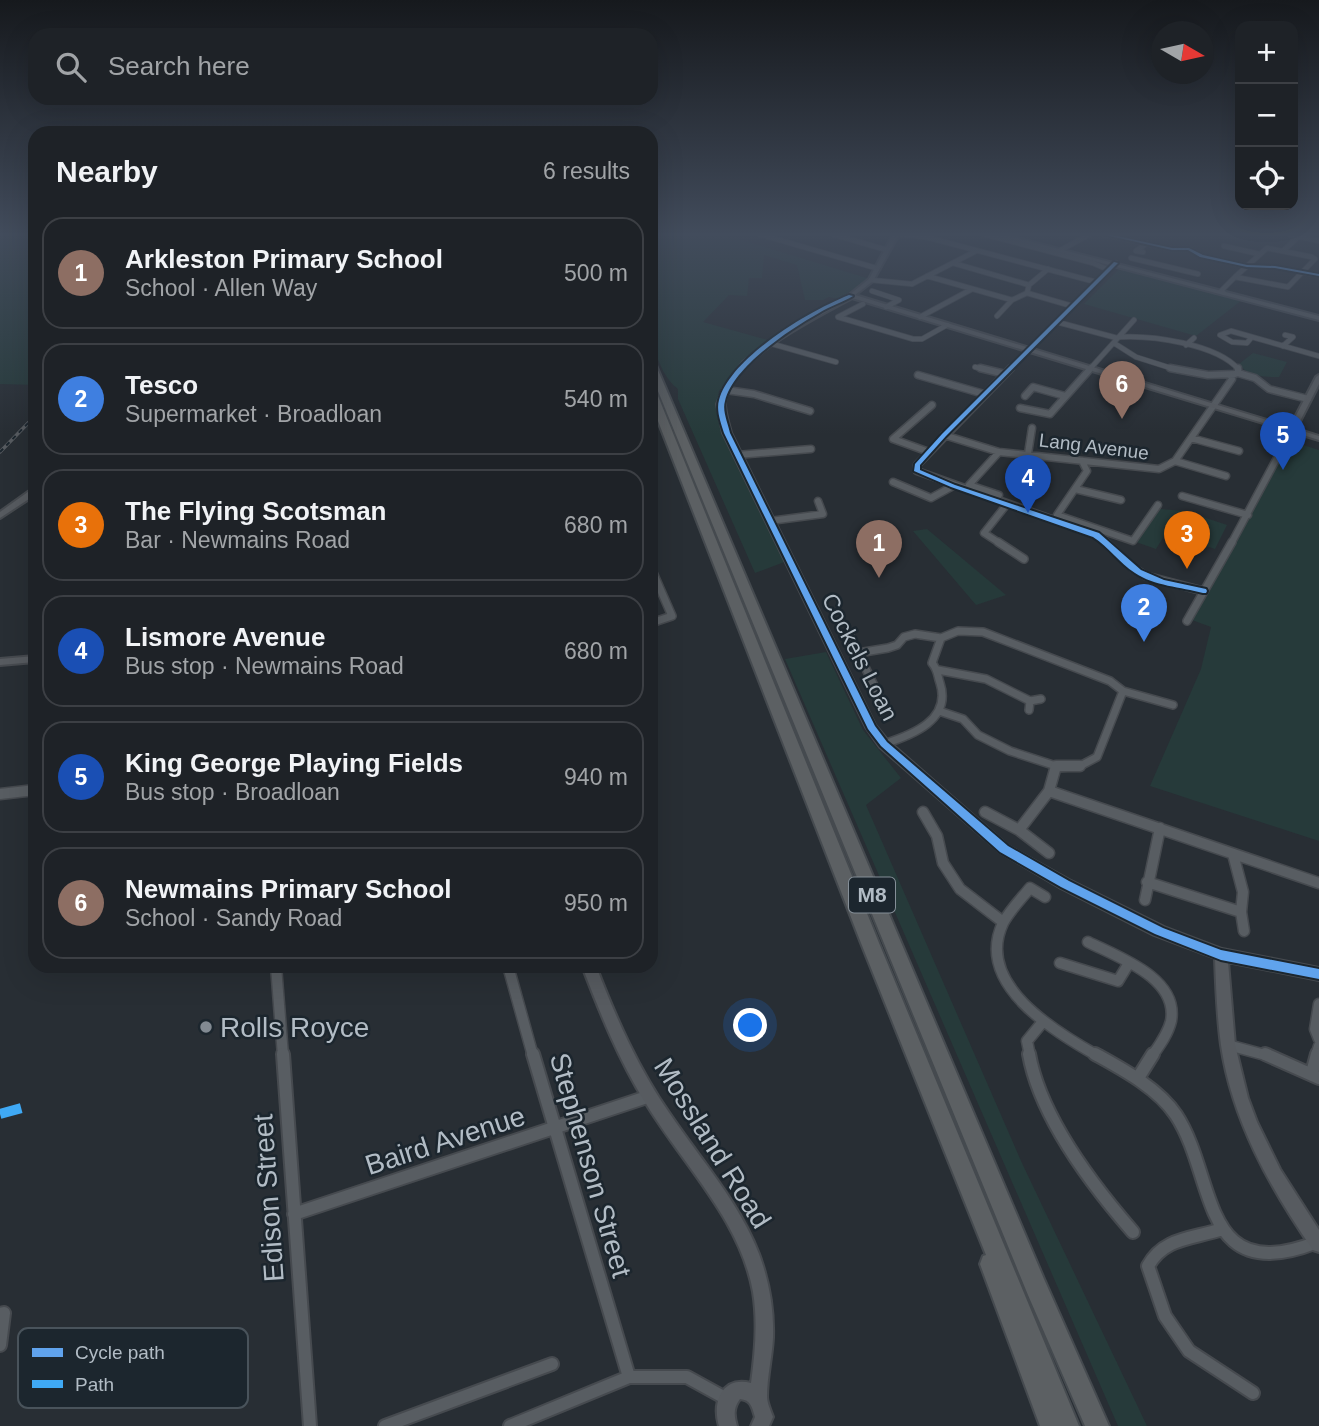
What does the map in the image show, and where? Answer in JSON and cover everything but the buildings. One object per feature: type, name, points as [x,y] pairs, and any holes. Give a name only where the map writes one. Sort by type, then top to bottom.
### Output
[{"type":"highway","name":"M8","points":[[658,380],[1015,1237],[1097,1426]]},
{"type":"highway","name":"M8","points":[[658,409],[870,943],[1067,1426]]},
{"type":"highway","name":"M8","points":[[870,943],[1052,1426]]},
{"type":"main road","points":[[1255,301],[1319,317]]},
{"type":"street","points":[[810,411],[754,394],[726,390],[745,363],[769,343],[843,301]]},
{"type":"street","points":[[865,301],[1319,438]]},
{"type":"street","points":[[886,307],[898,301]]},
{"type":"street","points":[[920,317],[951,301]]},
{"type":"street","points":[[997,316],[1011,301]]},
{"type":"street","points":[[1053,301],[1072,306]]},
{"type":"street","points":[[1077,301],[1031,351],[944,435],[917,465],[917,471],[1096,535],[1112,545],[1138,572],[1160,581],[1203,591]]},
{"type":"street","points":[[863,304],[838,317],[913,339],[922,339],[947,325]]},
{"type":"street","points":[[1020,408],[1050,414],[1134,320]]},
{"type":"street","points":[[1057,322],[1116,339],[1147,335],[1186,345],[1226,358],[1238,366],[1235,374]]},
{"type":"street","points":[[1251,338],[1247,342],[1238,343],[1220,335],[1227,331],[1319,356]]},
{"type":"street","points":[[1283,346],[1293,337],[1285,335]]},
{"type":"street","points":[[1186,345],[1194,338]]},
{"type":"street","points":[[1116,339],[1128,354],[1199,375],[1235,374],[1253,377],[1273,390],[1308,399]]},
{"type":"street","points":[[769,343],[836,362]]},
{"type":"street","points":[[975,367],[1005,374]]},
{"type":"street","name":"Lang Avenue","points":[[944,435],[999,452],[1159,469],[1175,461],[1235,374]]},
{"type":"street","points":[[918,375],[984,394]]},
{"type":"street","points":[[1187,621],[1248,514],[1319,377]]},
{"type":"street","points":[[1025,396],[1033,387],[1065,396]]},
{"type":"street","name":"Cockels Loan","points":[[726,390],[721,404],[727,433],[871,727],[884,744],[1004,849],[1065,884],[1159,931],[1221,955],[1319,974]]},
{"type":"street","points":[[929,452],[893,439],[932,405]]},
{"type":"street","points":[[1028,454],[1032,428]]},
{"type":"street","points":[[1191,438],[1239,451]]},
{"type":"street","points":[[737,455],[811,449]]},
{"type":"street","points":[[999,452],[970,485],[999,495]]},
{"type":"street","points":[[1082,461],[1087,471],[1057,515],[1133,541],[1158,505]]},
{"type":"street","points":[[1175,461],[1226,476]]},
{"type":"street","points":[[893,482],[932,498],[953,486]]},
{"type":"street","points":[[1076,489],[1121,500]]},
{"type":"street","points":[[0,516],[28,496]]},
{"type":"street","points":[[1182,496],[1248,514]]},
{"type":"street","points":[[770,521],[823,514],[818,501]]},
{"type":"street","points":[[1007,504],[984,533],[1024,559]]},
{"type":"street","points":[[658,584],[672,616],[658,621]]},
{"type":"street","points":[[858,653],[888,648],[897,645],[904,637],[915,634],[941,638],[958,631],[987,633],[1110,681],[1123,691],[1173,705]]},
{"type":"street","points":[[850,636],[878,696]]},
{"type":"street","points":[[941,638],[932,663],[938,670],[970,672],[992,679],[1030,701],[1041,699]]},
{"type":"street","points":[[0,662],[28,660]]},
{"type":"street","points":[[884,744],[916,734],[939,710],[942,691],[937,676],[938,670]]},
{"type":"street","points":[[939,710],[963,719],[978,735],[1010,751],[1056,766],[1080,766],[1097,757],[1123,691]]},
{"type":"street","points":[[1029,710],[1030,701]]},
{"type":"street","points":[[1019,830],[1049,791],[1056,766]]},
{"type":"street","points":[[0,794],[28,791]]},
{"type":"street","points":[[1049,791],[1319,883]]},
{"type":"street","points":[[923,812],[937,836],[943,863],[960,889],[1003,922]]},
{"type":"street","points":[[985,812],[1019,830],[1049,853]]},
{"type":"street","points":[[1145,900],[1160,828]]},
{"type":"street","points":[[1233,854],[1243,892],[1241,912],[1244,931]]},
{"type":"street","points":[[1147,882],[1241,912]]},
{"type":"street","points":[[1045,897],[1030,888],[1003,922],[997,943],[1000,965],[1019,1003],[1041,1024],[1138,1078],[1175,1113],[1184,1131],[1211,1213],[1222,1229],[1243,1247],[1257,1252],[1297,1250],[1318,1243],[1274,1172],[1248,1119],[1228,1045],[1221,955]]},
{"type":"street","points":[[1088,942],[1129,963],[1158,983],[1171,1005],[1170,1022],[1138,1078]]},
{"type":"street","points":[[1060,963],[1118,981],[1129,963]]},
{"type":"street","name":"Edison Street","points":[[277,973],[310,1426]]},
{"type":"street","name":"Stephenson Street","points":[[510,973],[554,1130],[629,1377]]},
{"type":"street","name":"Mossland Road","points":[[592,973],[627,1055],[650,1096],[685,1150],[728,1207],[748,1244],[760,1282],[764,1308],[763,1362],[758,1398],[764,1417],[760,1426]]},
{"type":"street","points":[[1319,1004],[1315,1029],[1319,1039]]},
{"type":"street","points":[[1041,1024],[1027,1041],[1028,1057],[1034,1076],[1081,1164],[1109,1206],[1133,1232]]},
{"type":"street","points":[[1228,1045],[1265,1054],[1315,1075],[1319,1046]]},
{"type":"street","name":"Baird Avenue","points":[[294,1214],[650,1096]]},
{"type":"street","points":[[1222,1229],[1209,1235],[1167,1243],[1154,1252],[1148,1266],[1165,1316],[1189,1351],[1253,1393]]},
{"type":"street","points":[[0,1345],[2,1314]]},
{"type":"street","points":[[386,1426],[552,1364]]},
{"type":"street","points":[[519,1424],[629,1377],[687,1377],[727,1399]]},
{"type":"street","points":[[727,1426],[724,1411],[727,1399],[736,1391],[748,1391],[758,1398]]},
{"type":"green space","points":[[0,301],[28,301],[28,385],[0,384]]},
{"type":"green space","points":[[658,301],[724,301],[703,322],[768,340],[752,353],[719,391],[717,404],[721,429],[787,561],[755,573],[678,399],[678,389],[666,375],[658,358]]},
{"type":"green space","points":[[1087,301],[1241,301],[1196,336],[1084,304]]},
{"type":"green space","points":[[1253,353],[1287,362],[1279,377],[1247,372],[1239,364]]},
{"type":"green space","points":[[1290,441],[1319,450],[1319,841],[1150,786],[1201,669],[1211,627],[1192,620]]},
{"type":"green space","points":[[1160,509],[1185,511],[1227,525],[1215,549],[1166,533],[1156,549],[1136,542]]},
{"type":"green space","points":[[927,529],[1006,595],[976,605],[913,531]]},
{"type":"green space","points":[[826,652],[863,730],[901,778],[866,805],[1021,1161],[1147,1426],[1118,1426],[785,659]]},
{"type":"railway","points":[[0,452],[28,423]]},
{"type":"marked path","points":[[0,1114],[29,1106]]},
{"type":"cycle path","points":[[839,301],[796,324],[757,354],[728,386],[722,409],[727,433],[871,727],[884,744],[1004,849],[1065,884],[1159,931],[1221,955],[1319,974]]},
{"type":"cycle path","points":[[1078,301],[944,435],[917,465],[917,471],[1096,535],[1138,572],[1203,591]]},
{"type":"place","name":"Newmains Primary School","points":[[1122,419]]},
{"type":"place","name":"King George Playing Fields","points":[[1283,470]]},
{"type":"place","name":"Lismore Avenue","points":[[1028,513]]},
{"type":"place","name":"The Flying Scotsman","points":[[1187,569]]},
{"type":"place","name":"Arkleston Primary School","points":[[879,578]]},
{"type":"place","name":"Tesco","points":[[1144,642]]},
{"type":"place","name":"Rolls Royce","points":[[206,1027]]}]
